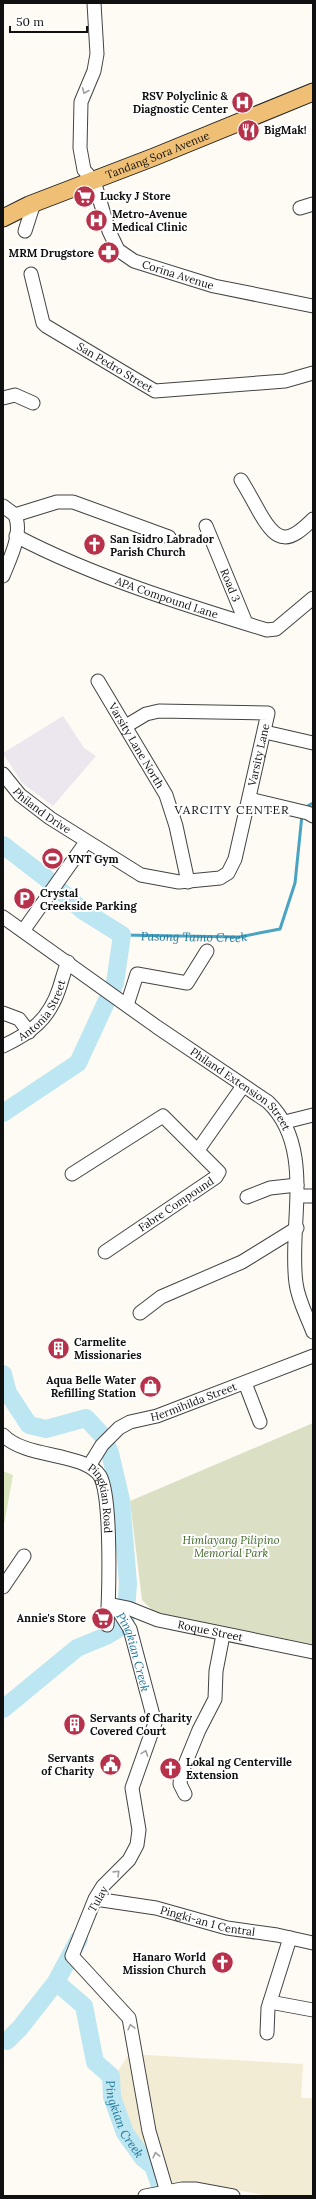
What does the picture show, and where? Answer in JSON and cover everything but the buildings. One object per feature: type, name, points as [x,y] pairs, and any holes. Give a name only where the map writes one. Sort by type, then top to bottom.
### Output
[{"type":"main road","name":"Tandang Sora Avenue","points":[[3,218],[34,203],[94,181],[313,92]]},
{"type":"street","name":"Corina Avenue","points":[[94,3],[97,54],[94,71],[81,102],[82,163],[87,175],[94,181],[113,242],[126,256],[176,275],[214,286],[313,306]]},
{"type":"street","points":[[24,231],[34,203]]},
{"type":"street","points":[[300,208],[313,204]]},
{"type":"street","name":"San Pedro Street","points":[[31,274],[43,323],[46,326],[148,389],[164,392],[285,381],[313,373]]},
{"type":"street","points":[[3,398],[15,394],[32,403]]},
{"type":"street","points":[[241,480],[268,528],[279,537],[286,537],[297,533],[313,519]]},
{"type":"street","points":[[15,515],[57,502],[73,502],[169,537]]},
{"type":"street","points":[[3,506],[15,515],[17,520],[16,536],[3,576]]},
{"type":"street","name":"Road 3","points":[[206,526],[246,623]]},
{"type":"street","name":"APA Compound Lane","points":[[16,536],[49,554],[267,630],[276,629],[313,598]]},
{"type":"street","name":"Varsity Lane North","points":[[98,681],[166,795],[172,810],[188,882]]},
{"type":"street","name":"Varsity Lane","points":[[126,726],[146,714],[159,710],[265,712],[268,716],[236,858],[228,873],[220,878],[188,882]]},
{"type":"street","points":[[265,732],[313,743]]},
{"type":"street","name":"Philand Drive","points":[[3,774],[20,795],[86,842],[141,875],[169,881],[188,882]]},
{"type":"street","points":[[249,799],[306,813]]},
{"type":"street","points":[[23,931],[86,842]]},
{"type":"street","name":"Philand Extension Street","points":[[3,917],[268,1102],[285,1122],[292,1140],[295,1155],[298,1228],[296,1284],[300,1300],[313,1332]]},
{"type":"street","points":[[127,1005],[137,974],[187,983],[207,951]]},
{"type":"street","name":"Antonia Street","points":[[3,1046],[29,1032],[46,1017],[51,1008],[68,962]]},
{"type":"street","points":[[3,1013],[18,1019],[29,1032]]},
{"type":"street","points":[[198,1150],[243,1086]]},
{"type":"street","points":[[285,1122],[313,1115]]},
{"type":"street","name":"Fabre Compound","points":[[72,1174],[163,1116],[217,1169],[219,1174],[105,1252]]},
{"type":"street","points":[[247,1197],[270,1188],[297,1191],[313,1196]]},
{"type":"street","points":[[140,1313],[161,1297],[242,1262],[298,1228]]},
{"type":"street","name":"Hermihilda Street","points":[[89,1466],[106,1440],[130,1422],[156,1416],[313,1356]]},
{"type":"street","points":[[245,1383],[260,1422]]},
{"type":"street","name":"Pingkian Road","points":[[3,1435],[7,1439],[22,1446],[89,1466],[99,1475],[106,1498],[118,1607],[107,1625]]},
{"type":"street","points":[[3,1587],[24,1556]]},
{"type":"street","name":"Roque Street","points":[[118,1607],[158,1620],[223,1635],[313,1652]]},
{"type":"street","name":"Tulay","points":[[118,1607],[130,1629],[155,1723],[132,1788],[139,1830],[136,1845],[130,1860],[103,1886],[95,1899],[72,1956],[129,2018],[150,2131],[166,2192]]},
{"type":"street","points":[[185,1794],[180,1784],[181,1774],[199,1730],[215,1699],[216,1671],[223,1635]]},
{"type":"street","name":"Pingki-an 1 Central","points":[[102,1900],[156,1908],[227,1928],[313,1943]]},
{"type":"street","points":[[267,2033],[270,2002],[290,1938]]},
{"type":"street","points":[[270,2002],[313,2010]]},
{"type":"street","points":[[145,2196],[195,2189],[233,2196]]},
{"type":"shaded area","points":[[63,716],[84,748],[96,756],[53,806],[22,783],[3,753]]},
{"type":"shaded area","points":[[129,2054],[303,2064],[301,2098],[313,2098],[313,2196],[270,2196],[197,2183],[163,2188],[156,2167],[123,2133],[114,2103],[114,2077]]},
{"type":"green space","name":"Himlayang Pilipino Memorial Park","points":[[313,1423],[313,1644],[156,1614],[142,1600],[130,1501]]},
{"type":"green space","points":[[3,1471],[13,1475],[3,1530]]},
{"type":"waterway","name":"Pasong Tamo Creek","points":[[304,808],[313,803]]},
{"type":"waterway","name":"Pasong Tamo Creek","points":[[122,935],[239,937],[280,929],[295,883],[302,815]]},
{"type":"waterway","points":[[3,845],[46,878],[82,910],[122,935],[115,983],[78,1063],[3,1113]]},
{"type":"waterway","name":"Pingkian Creek","points":[[3,1374],[8,1393],[29,1425],[46,1429],[86,1418],[102,1435],[110,1453],[121,1500],[128,1583],[125,1626]]},
{"type":"waterway","points":[[3,1709],[77,1648],[106,1636],[124,1625]]},
{"type":"waterway","name":"Pingkian Creek","points":[[56,1982],[79,1939]]},
{"type":"waterway","name":"Pingkian Creek","points":[[7,2041],[20,2028],[56,1982],[84,2006],[95,2062],[111,2076],[112,2097],[125,2133],[143,2158],[153,2166],[161,2188]]},
{"type":"place","name":"RSV Polyclinic & Diagnostic Center","points":[[243,102]]},
{"type":"place","name":"BigMak!","points":[[249,130]]},
{"type":"place","name":"Lucky J Store","points":[[85,196]]},
{"type":"place","name":"Metro-Avenue Medical Clinic","points":[[96,220]]},
{"type":"place","name":"MRM Drugstore","points":[[109,253]]},
{"type":"place","name":"San Isidro Labrador Parish Church","points":[[95,545]]},
{"type":"place","name":"VNT Gym","points":[[52,859]]},
{"type":"place","name":"Crystal Creekside Parking","points":[[24,899]]},
{"type":"place","name":"Carmelite Missionaries","points":[[58,1348]]},
{"type":"place","name":"Aqua Belle Water Refilling Station","points":[[151,1386]]},
{"type":"place","name":"Annie's Store","points":[[102,1618]]},
{"type":"place","name":"Servants of Charity Covered Court","points":[[74,1724]]},
{"type":"place","name":"Servants of Charity","points":[[110,1764]]},
{"type":"place","name":"Lokal ng Centerville Extension","points":[[170,1768]]},
{"type":"place","name":"Hanaro World Mission Church","points":[[222,1963]]},
{"type":"district","name":"VARCITY CENTER","points":[[232,809]]}]
